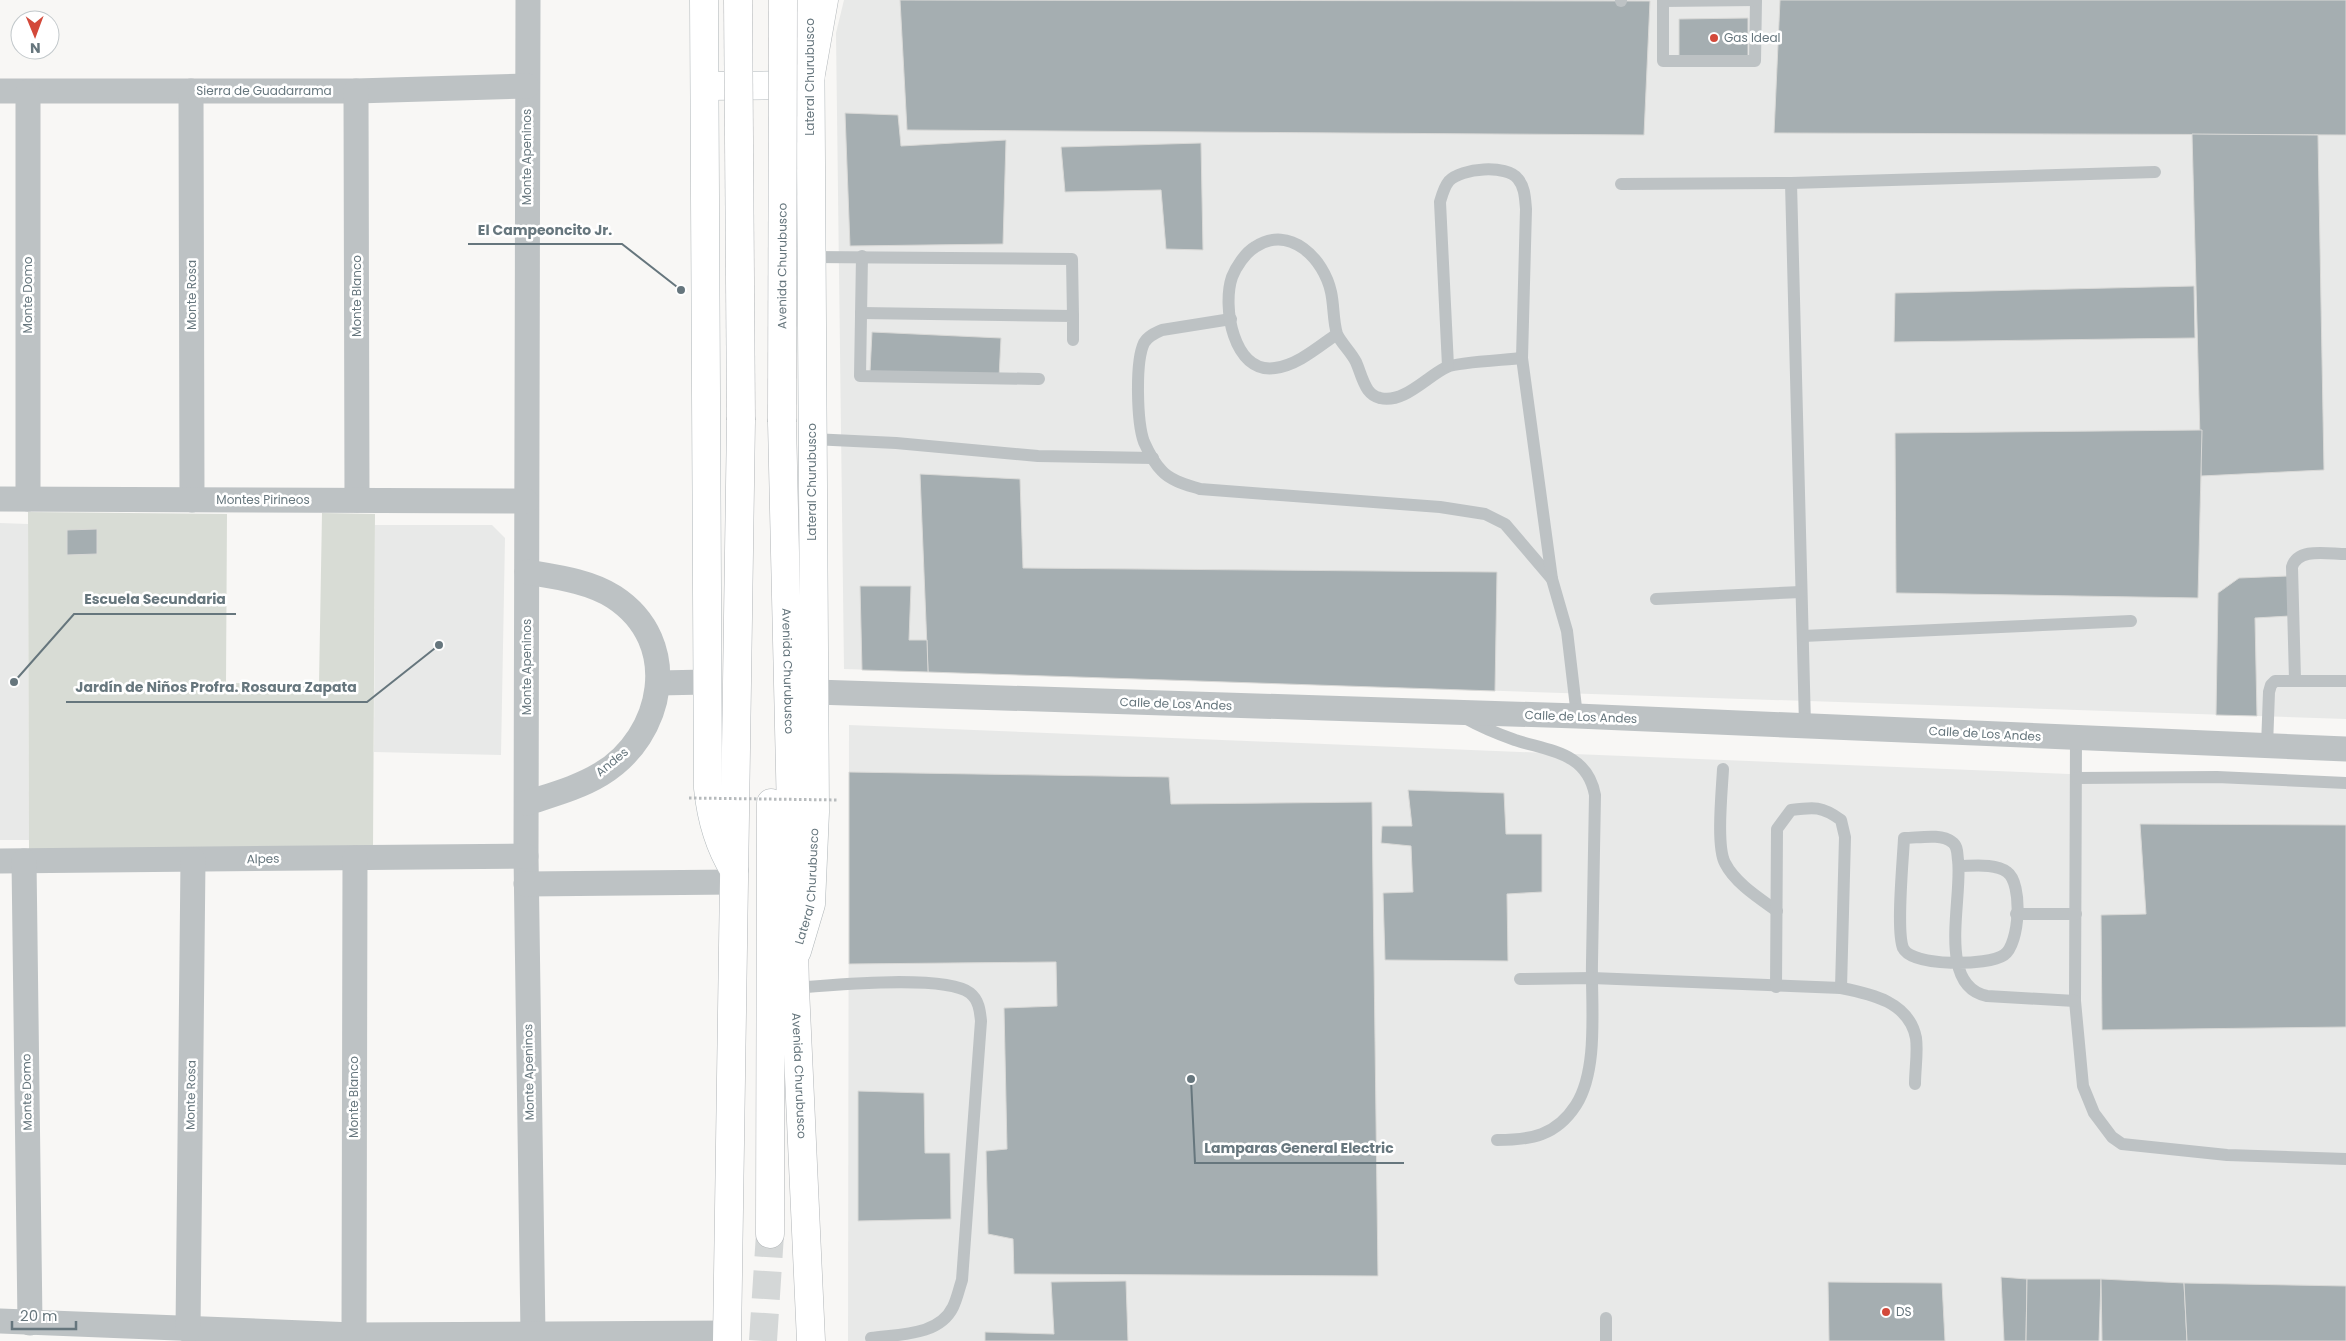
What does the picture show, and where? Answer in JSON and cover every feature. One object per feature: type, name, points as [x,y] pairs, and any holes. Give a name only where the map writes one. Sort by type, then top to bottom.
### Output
[{"type":"main road","points":[[704,0],[707,762],[710,809],[719,841],[734,876]]},
{"type":"main road","points":[[727,1337],[742,420],[738,0]]},
{"type":"main road","name":"Avenida Churubusco","points":[[783,0],[782,422],[787,724],[794,975],[811,1341]]},
{"type":"main road","name":"Lateral Churubusco","points":[[794,975],[810,904],[815,812],[809,85],[810,0]]},
{"type":"main road","points":[[705,86],[809,85],[824,0]]},
{"type":"main road","points":[[770,1234],[771,787],[772,764],[787,724]]},
{"type":"street","name":"Monte Apeninos","points":[[528,0],[526,884],[533,1334]]},
{"type":"street","name":"Sierra de Guadarrama","points":[[0,91],[356,91],[527,86]]},
{"type":"street","name":"Monte Rosa","points":[[191,91],[192,500]]},
{"type":"street","name":"Monte Blanco","points":[[356,91],[357,500]]},
{"type":"street","name":"Monte Domo","points":[[28,92],[28,500]]},
{"type":"street","name":"Montes Pirineos","points":[[0,499],[526,501]]},
{"type":"street","name":"Andes","points":[[526,803],[570,789],[601,774],[625,754],[650,720],[659,683],[656,655],[648,634],[634,616],[614,597],[574,581],[527,572]]},
{"type":"street","points":[[659,683],[706,682]]},
{"type":"street","name":"Calle de Los Andes","points":[[815,692],[1456,714],[1577,716],[1805,725],[2076,739],[2346,749]]},
{"type":"street","name":"Alpes","points":[[12,861],[526,856]]},
{"type":"street","name":"Monte Blanco","points":[[354,1335],[355,858]]},
{"type":"street","name":"Monte Rosa","points":[[188,1330],[194,860]]},
{"type":"street","name":"Monte Domo","points":[[12,861],[30,1323]]},
{"type":"street","points":[[526,884],[734,876]]},
{"type":"street","points":[[0,1321],[30,1323],[95,1333],[188,1330],[354,1335],[533,1334],[727,1337]]},
{"type":"lane","points":[[1662,0],[1756,0],[1755,61],[1663,61],[1662,0]]},
{"type":"lane","points":[[1448,366],[1440,202],[1444,189],[1450,180],[1462,173],[1484,169],[1508,172],[1518,178],[1524,189],[1526,209],[1522,358],[1552,579],[1567,631],[1577,716]]},
{"type":"lane","points":[[1621,184],[1790,183],[2155,172]]},
{"type":"lane","points":[[1790,183],[1805,725]]},
{"type":"lane","points":[[1337,334],[1300,360],[1286,366],[1264,368],[1245,359],[1237,346],[1231,319],[1232,278],[1238,266],[1252,248],[1266,241],[1287,241],[1301,245],[1315,259],[1326,276],[1331,292],[1337,334],[1356,361],[1369,392],[1381,398],[1397,397],[1408,392],[1448,366],[1522,358]]},
{"type":"lane","points":[[862,256],[860,376],[1039,379]]},
{"type":"lane","points":[[811,257],[1072,259],[1074,340]]},
{"type":"lane","points":[[861,313],[1073,316]]},
{"type":"lane","points":[[1231,319],[1162,330],[1152,334],[1145,343],[1140,356],[1138,382],[1140,416],[1144,441],[1163,472],[1183,484],[1200,489],[1440,507],[1486,514],[1505,524],[1552,579]]},
{"type":"lane","points":[[812,439],[896,443],[1038,456],[1153,458]]},
{"type":"lane","points":[[2294,680],[2292,567],[2294,559],[2302,554],[2346,554]]},
{"type":"lane","points":[[1656,599],[1802,592]]},
{"type":"lane","points":[[1802,636],[2131,621]]},
{"type":"lane","points":[[2267,746],[2269,692],[2271,685],[2276,681],[2294,680],[2346,681]]},
{"type":"lane","points":[[1456,714],[1500,734],[1560,752],[1576,761],[1593,783],[1596,794],[1590,1052],[1583,1090],[1576,1105],[1555,1128],[1524,1140],[1497,1140]]},
{"type":"lane","points":[[2076,739],[2075,1001],[2084,1086],[2087,1098],[2102,1126],[2122,1144],[2227,1155],[2346,1159]]},
{"type":"lane","points":[[1723,769],[1721,838],[1725,862],[1755,895],[1777,910]]},
{"type":"lane","points":[[2076,778],[2216,777],[2346,783]]},
{"type":"lane","points":[[1776,987],[1777,828],[1791,810],[1809,808],[1828,810],[1841,820],[1845,837],[1841,988]]},
{"type":"lane","points":[[1959,866],[2000,868],[2009,872],[2016,883],[2015,939],[2011,949],[2004,955],[1986,961],[1956,963],[1916,959],[1907,954],[1903,946],[1901,927],[1904,838],[1940,837],[1951,840],[1956,846],[1959,866],[1956,963],[1963,981],[1976,994],[2075,1001]]},
{"type":"lane","points":[[2016,914],[2076,914]]},
{"type":"lane","points":[[794,975],[834,984],[939,983],[962,988],[972,995],[979,1005],[981,1021],[962,1280],[956,1299],[953,1308],[940,1322],[923,1332],[872,1338]]},
{"type":"lane","points":[[1520,979],[1592,978],[1776,987],[1841,988],[1866,993],[1885,1000],[1900,1009],[1912,1022],[1916,1039],[1915,1084]]},
{"type":"lane","points":[[1606,1318],[1606,1341]]},
{"type":"path","points":[[689,798],[839,800]]},
{"type":"shaded area","points":[[844,0],[2346,0],[2346,719],[844,669],[836,33]]},
{"type":"shaded area","points":[[28,512],[227,514],[226,683],[319,684],[322,513],[375,514],[373,848],[29,851]]},
{"type":"shaded area","points":[[0,523],[28,524],[29,840],[0,840]]},
{"type":"shaded area","points":[[375,525],[492,525],[505,538],[501,755],[374,752]]},
{"type":"shaded area","points":[[849,725],[2346,785],[2346,1341],[848,1341]]},
{"type":"building","points":[[900,0],[1650,1],[1644,135],[907,130]]},
{"type":"building","points":[[1780,0],[2346,0],[2346,135],[1774,133]]},
{"type":"building","name":"Gas Ideal","points":[[1748,18],[1748,57],[1679,57],[1679,19]]},
{"type":"building","points":[[845,113],[898,115],[901,146],[1006,140],[1003,244],[850,246]]},
{"type":"building","points":[[2192,134],[2318,135],[2324,470],[2201,476]]},
{"type":"building","points":[[1201,143],[1203,250],[1166,249],[1161,190],[1065,192],[1061,147]]},
{"type":"building","points":[[2194,286],[2195,338],[1894,342],[1895,293]]},
{"type":"building","points":[[872,332],[1001,338],[999,378],[870,372]]},
{"type":"building","points":[[2202,430],[2198,598],[1896,593],[1895,433]]},
{"type":"building","points":[[920,474],[1020,479],[1023,568],[1497,572],[1495,691],[928,672]]},
{"type":"building","points":[[97,529],[97,554],[67,555],[67,530]]},
{"type":"building","points":[[2288,576],[2290,616],[2255,618],[2257,716],[2216,715],[2218,593],[2239,578]]},
{"type":"building","points":[[860,586],[911,586],[909,640],[927,640],[928,672],[862,670]]},
{"type":"building","points":[[849,772],[1169,777],[1171,804],[1372,802],[1378,1276],[1014,1274],[1013,1239],[988,1234],[986,1151],[1007,1149],[1004,1008],[1057,1006],[1056,962],[849,964]]},
{"type":"building","points":[[1408,790],[1504,793],[1506,834],[1542,834],[1542,892],[1507,894],[1508,961],[1385,960],[1383,893],[1413,892],[1411,846],[1381,843],[1382,826],[1412,826]]},
{"type":"building","points":[[2140,824],[2346,825],[2346,1027],[2102,1030],[2101,915],[2146,914]]},
{"type":"building","points":[[858,1091],[924,1093],[925,1153],[950,1153],[951,1219],[858,1221]]},
{"type":"building","points":[[2001,1277],[2027,1279],[2026,1341],[2004,1341]]},
{"type":"building","points":[[2027,1279],[2101,1279],[2099,1341],[2026,1341]]},
{"type":"building","points":[[2101,1279],[2184,1283],[2187,1341],[2102,1341]]},
{"type":"building","points":[[1126,1281],[1128,1341],[985,1341],[985,1332],[1054,1334],[1051,1282]]},
{"type":"building","name":"DS","points":[[1828,1282],[1942,1283],[1945,1341],[1829,1341]]},
{"type":"building","points":[[2184,1283],[2346,1286],[2346,1341],[2187,1341]]},
{"type":"tunnel","points":[[763,1341],[770,1234]]},
{"type":"place","name":"Gas Ideal","points":[[1714,38]]},
{"type":"place","name":"El Campeoncito Jr.","points":[[681,290]]},
{"type":"place","name":"Jardín de Niños Profra. Rosaura Zapata","points":[[439,645]]},
{"type":"place","name":"Escuela Secundaria","points":[[14,682]]},
{"type":"place","name":"Lamparas General Electric","points":[[1191,1079]]},
{"type":"place","name":"DS","points":[[1886,1312]]}]
